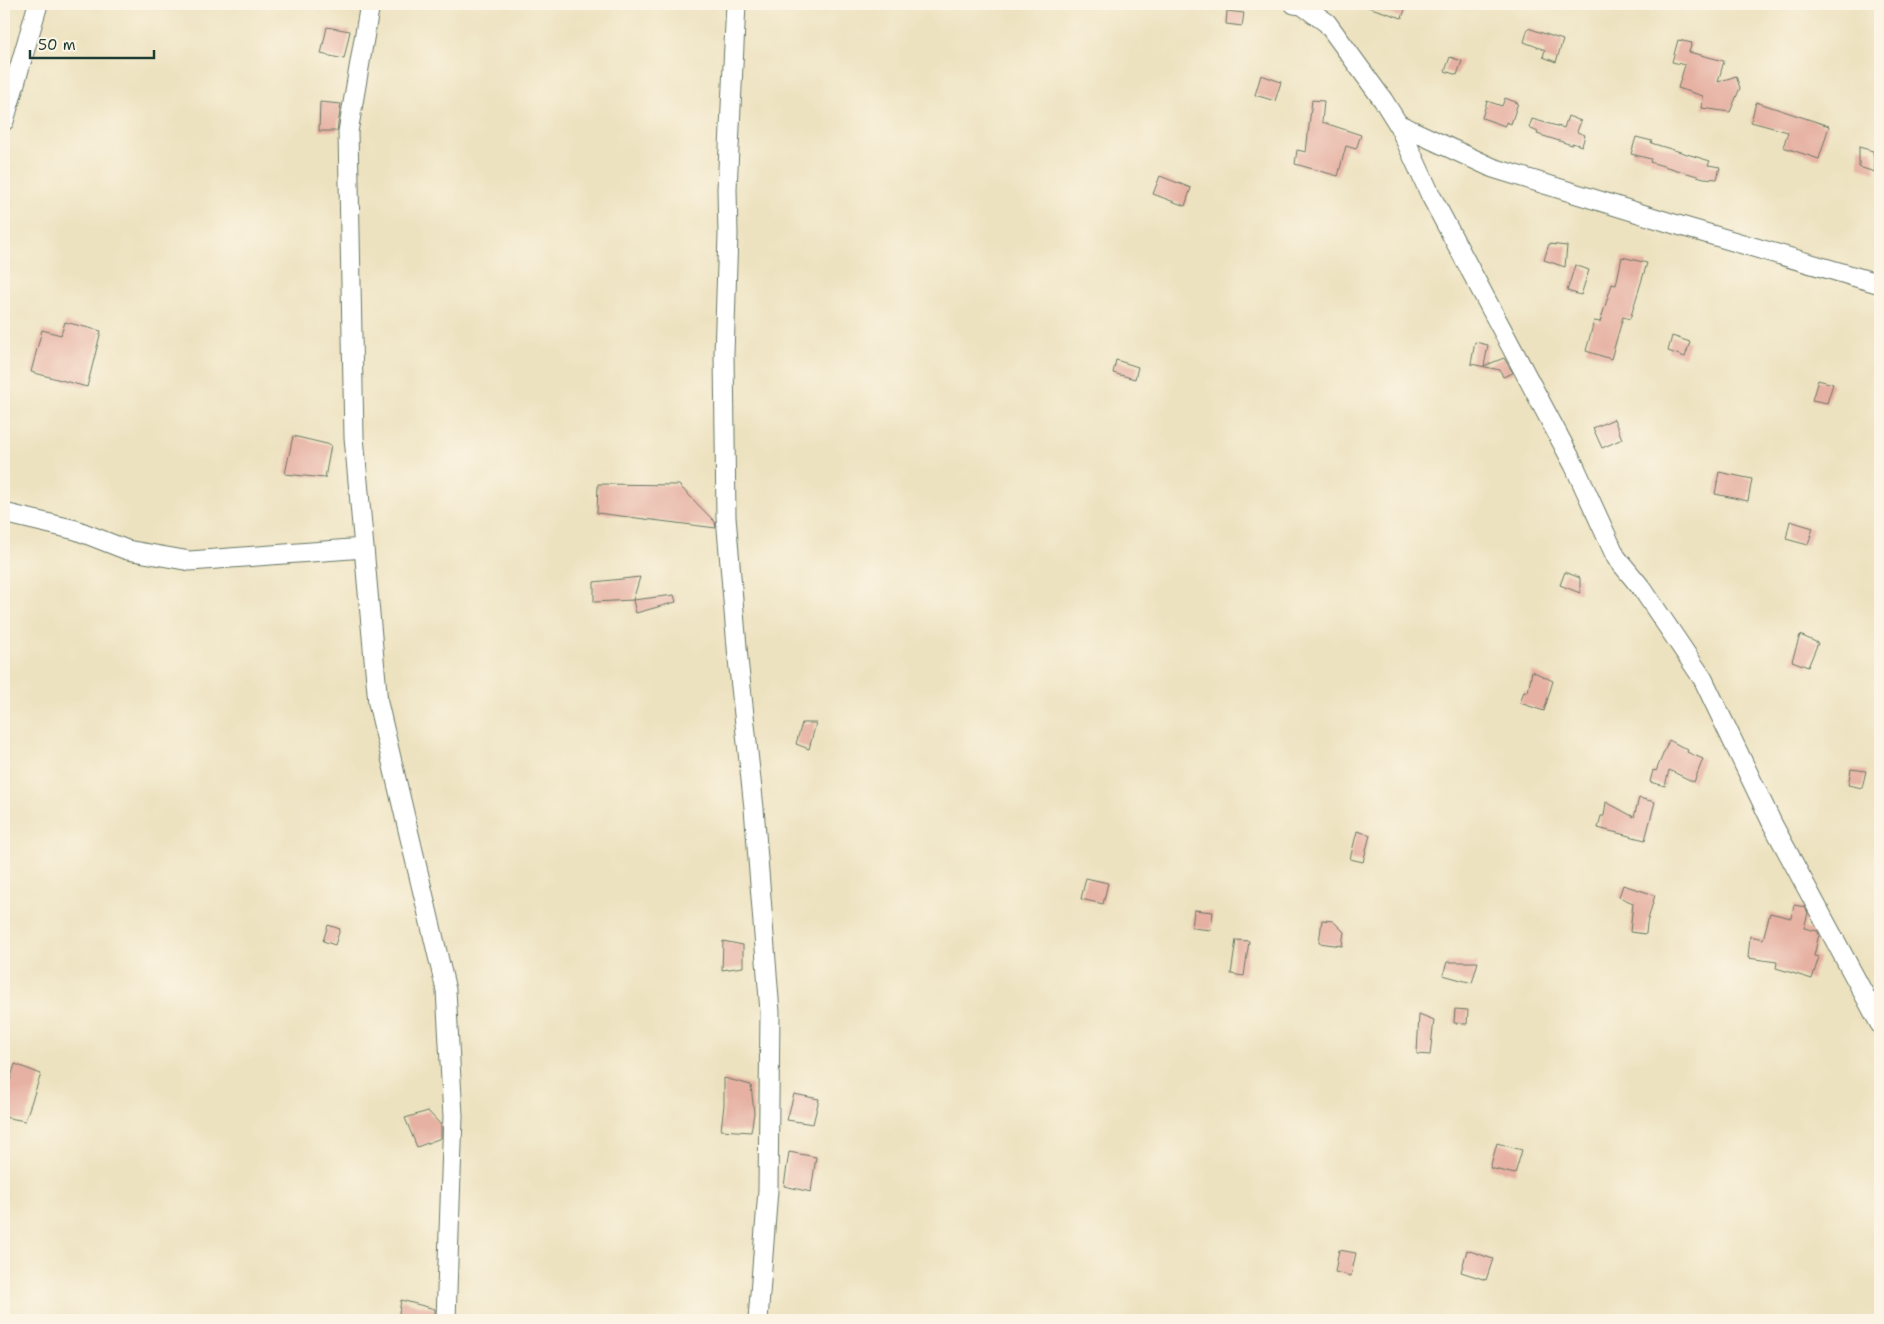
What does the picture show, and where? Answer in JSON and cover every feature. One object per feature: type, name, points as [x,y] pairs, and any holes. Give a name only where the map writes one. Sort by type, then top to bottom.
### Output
[{"type":"street","points":[[4,121],[38,4]]},
{"type":"street","points":[[370,4],[348,132],[354,437],[378,703],[446,990],[453,1116],[446,1320]]},
{"type":"street","points":[[736,4],[727,189],[728,235],[724,354],[726,517],[738,659],[754,808],[770,1012],[768,1190],[758,1320]]},
{"type":"street","points":[[1294,4],[1302,6],[1327,23],[1383,100],[1398,124],[1435,204],[1574,465],[1616,557],[1643,590],[1703,679],[1773,825],[1880,1024]]},
{"type":"street","points":[[1398,124],[1493,168],[1671,223],[1880,284]]},
{"type":"street","points":[[4,513],[76,530],[127,550],[190,561],[364,548]]},
{"type":"building","points":[[1366,4],[1407,4],[1402,18],[1365,6]]},
{"type":"building","points":[[1227,11],[1244,13],[1242,26],[1226,24]]},
{"type":"building","points":[[327,27],[350,31],[344,59],[321,54]]},
{"type":"building","points":[[1528,28],[1563,40],[1556,62],[1543,57],[1545,50],[1524,42]]},
{"type":"building","points":[[1678,40],[1692,43],[1689,52],[1724,61],[1718,82],[1736,76],[1740,88],[1730,112],[1702,108],[1703,96],[1678,88],[1685,65],[1672,62]]},
{"type":"building","points":[[1450,57],[1462,61],[1457,75],[1445,71]]},
{"type":"building","points":[[1261,75],[1281,82],[1275,101],[1255,95]]},
{"type":"building","points":[[1505,98],[1518,103],[1511,124],[1506,122],[1505,126],[1482,118],[1487,101],[1502,106]]},
{"type":"building","points":[[1312,100],[1324,101],[1322,122],[1361,135],[1356,149],[1346,146],[1338,176],[1295,164],[1297,150],[1306,152]]},
{"type":"building","points":[[320,102],[341,104],[337,131],[319,131]]},
{"type":"building","points":[[1756,102],[1829,126],[1819,159],[1783,147],[1788,132],[1751,122]]},
{"type":"building","points":[[1568,116],[1581,121],[1577,132],[1585,135],[1582,146],[1572,143],[1572,145],[1537,134],[1538,132],[1529,128],[1532,119],[1564,128]]},
{"type":"building","points":[[1636,137],[1710,161],[1708,165],[1720,167],[1717,179],[1704,178],[1650,162],[1651,159],[1631,154]]},
{"type":"building","points":[[1859,147],[1873,151],[1875,172],[1859,167]]},
{"type":"building","points":[[1160,176],[1191,188],[1185,206],[1153,194]]},
{"type":"building","points":[[1549,244],[1567,246],[1565,267],[1544,260]]},
{"type":"building","points":[[1622,257],[1647,263],[1630,319],[1623,317],[1611,359],[1586,351],[1594,321],[1600,322],[1612,284],[1616,285]]},
{"type":"building","points":[[1575,265],[1589,270],[1581,295],[1567,291]]},
{"type":"building","points":[[65,322],[101,331],[87,387],[31,372],[42,330],[61,335]]},
{"type":"building","points":[[1672,336],[1690,342],[1685,357],[1668,351]]},
{"type":"building","points":[[1475,342],[1488,345],[1484,366],[1504,358],[1513,373],[1503,377],[1500,370],[1471,364]]},
{"type":"building","points":[[1116,360],[1138,367],[1135,379],[1113,373]]},
{"type":"building","points":[[1818,380],[1833,384],[1827,403],[1812,400]]},
{"type":"building","points":[[1614,419],[1622,439],[1602,448],[1593,428]]},
{"type":"building","points":[[293,436],[331,445],[325,478],[285,474]]},
{"type":"building","points":[[1719,472],[1752,479],[1748,501],[1715,494]]},
{"type":"building","points":[[598,484],[679,485],[715,522],[716,528],[597,513]]},
{"type":"building","points":[[1790,521],[1813,528],[1808,545],[1786,539]]},
{"type":"building","points":[[1565,572],[1580,578],[1580,593],[1560,585]]},
{"type":"building","points":[[640,577],[633,600],[594,602],[594,582]]},
{"type":"building","points":[[674,595],[676,602],[636,613],[633,600]]},
{"type":"building","points":[[1800,635],[1818,643],[1808,667],[1792,661]]},
{"type":"building","points":[[1532,671],[1553,681],[1544,711],[1520,703],[1524,691],[1528,692]]},
{"type":"building","points":[[802,723],[816,723],[809,749],[796,744]]},
{"type":"building","points":[[1669,740],[1688,750],[1687,752],[1703,759],[1694,782],[1669,770],[1665,786],[1650,782],[1653,770],[1656,771]]},
{"type":"building","points":[[1851,769],[1866,771],[1862,788],[1848,785]]},
{"type":"building","points":[[1639,798],[1655,802],[1645,840],[1598,828],[1601,816],[1604,816],[1606,802],[1634,817]]},
{"type":"building","points":[[1357,831],[1370,835],[1363,862],[1350,859]]},
{"type":"building","points":[[1086,878],[1108,883],[1103,904],[1081,899]]},
{"type":"building","points":[[1623,885],[1655,895],[1646,934],[1630,932],[1633,903],[1619,897]]},
{"type":"building","points":[[1794,905],[1805,907],[1808,913],[1804,928],[1817,931],[1819,934],[1814,956],[1819,957],[1812,979],[1776,968],[1777,962],[1748,958],[1750,936],[1763,939],[1770,913],[1791,918]]},
{"type":"building","points":[[1194,910],[1213,912],[1211,930],[1192,928]]},
{"type":"building","points":[[1322,920],[1333,921],[1344,932],[1342,946],[1319,943]]},
{"type":"building","points":[[328,925],[340,929],[335,945],[323,941]]},
{"type":"building","points":[[1236,940],[1249,941],[1244,976],[1231,974]]},
{"type":"building","points":[[723,941],[743,945],[743,967],[722,970]]},
{"type":"building","points":[[1447,962],[1478,962],[1472,983],[1443,975]]},
{"type":"building","points":[[1455,1009],[1468,1010],[1467,1024],[1454,1023]]},
{"type":"building","points":[[1419,1014],[1434,1020],[1430,1055],[1417,1054]]},
{"type":"building","points":[[15,1064],[41,1074],[25,1121],[4,1117],[4,1100]]},
{"type":"building","points":[[724,1078],[751,1085],[754,1113],[751,1132],[721,1130],[724,1105]]},
{"type":"building","points":[[794,1094],[819,1099],[813,1124],[787,1120]]},
{"type":"building","points":[[428,1111],[441,1125],[441,1138],[417,1147],[405,1118]]},
{"type":"building","points":[[1497,1143],[1522,1150],[1515,1174],[1490,1168]]},
{"type":"building","points":[[789,1152],[816,1157],[811,1192],[784,1186]]},
{"type":"building","points":[[1339,1250],[1356,1253],[1351,1276],[1335,1272]]},
{"type":"building","points":[[1467,1250],[1493,1259],[1486,1280],[1461,1272]]},
{"type":"building","points":[[401,1300],[435,1309],[435,1320],[398,1320]]}]
